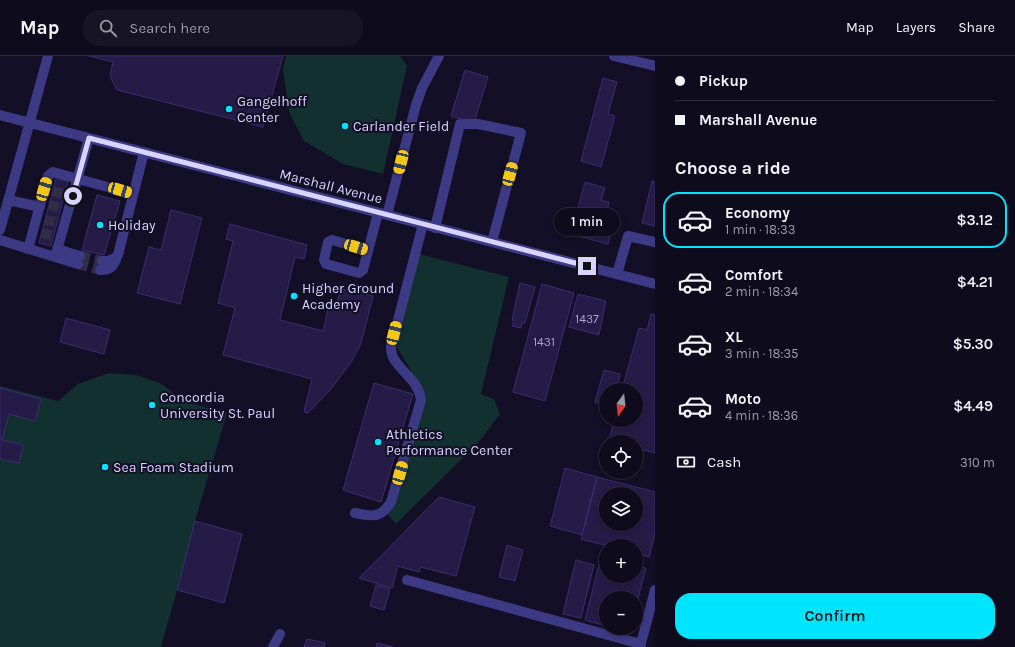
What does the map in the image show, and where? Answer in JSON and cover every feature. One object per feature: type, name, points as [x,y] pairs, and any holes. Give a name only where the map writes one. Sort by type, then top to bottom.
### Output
[{"type":"street","points":[[0,230],[48,56]]},
{"type":"street","points":[[368,250],[383,214],[422,88],[439,56]]},
{"type":"street","points":[[614,56],[655,66]]},
{"type":"street","name":"Marshall Avenue","points":[[0,115],[655,284]]},
{"type":"street","points":[[435,228],[460,124],[478,124],[521,133],[492,242]]},
{"type":"street","points":[[56,253],[57,237],[68,195],[78,178],[89,138]]},
{"type":"street","points":[[101,265],[114,259],[118,255],[144,152]]},
{"type":"street","points":[[28,250],[37,232],[42,210],[49,190],[48,176],[53,172],[133,194]]},
{"type":"street","points":[[8,200],[42,210]]},
{"type":"street","points":[[355,513],[367,516],[376,515],[385,511],[391,502],[421,400],[420,392],[416,383],[393,358],[391,347],[423,224]]},
{"type":"street","points":[[617,274],[628,236],[655,242]]},
{"type":"street","points":[[0,240],[28,250],[56,253],[79,260]]},
{"type":"street","points":[[407,580],[641,645],[655,590]]},
{"type":"street","points":[[273,647],[280,634]]},
{"type":"green space","name":"Carlander Field","points":[[286,56],[400,56],[407,66],[383,174],[343,164],[304,141],[289,112],[283,69]]},
{"type":"green space","points":[[419,254],[509,277],[481,394],[494,399],[500,414],[478,443],[396,524],[387,514],[393,506],[426,395],[395,344]]},
{"type":"green space","name":"Sea Foam Stadium","points":[[109,373],[136,375],[160,383],[186,402],[227,413],[195,521],[242,534],[224,603],[177,590],[161,647],[0,647],[0,386],[58,401],[78,384]]},
{"type":"building","name":"Gangelhoff Center","points":[[89,56],[283,56],[263,127],[117,90],[110,76],[113,62]]},
{"type":"building","points":[[465,70],[488,77],[474,123],[451,116]]},
{"type":"building","points":[[603,78],[617,82],[608,114],[615,116],[601,167],[581,161]]},
{"type":"building","points":[[56,178],[68,181],[51,246],[39,243]]},
{"type":"building","points":[[652,181],[655,182],[655,226],[642,223]]},
{"type":"building","points":[[585,182],[605,188],[601,200],[609,202],[605,218],[614,221],[608,244],[571,234]]},
{"type":"building","name":"Holiday","points":[[97,195],[120,201],[104,255],[82,250]]},
{"type":"building","points":[[171,210],[202,218],[180,304],[137,293],[149,247],[161,250]]},
{"type":"building","points":[[230,224],[307,245],[304,259],[295,257],[280,320],[323,331],[328,309],[335,309],[341,289],[373,296],[361,343],[352,361],[331,389],[308,413],[304,412],[312,379],[223,355],[235,308],[218,303],[233,241],[226,239]]},
{"type":"building","points":[[520,283],[535,287],[525,323],[522,322],[521,328],[512,326]]},
{"type":"building","points":[[542,284],[574,293],[545,401],[513,392]]},
{"type":"building","points":[[578,294],[606,301],[599,335],[569,327]]},
{"type":"building","points":[[651,314],[655,315],[655,453],[643,450],[643,435],[610,435],[612,427],[643,427],[643,383],[624,383],[639,328],[647,330]]},
{"type":"building","points":[[66,318],[110,330],[104,354],[60,342]]},
{"type":"building","points":[[604,370],[620,374],[618,383],[600,383]]},
{"type":"building","name":"Athletics Performance Center","points":[[374,383],[413,394],[381,502],[343,490]]},
{"type":"building","points":[[0,388],[41,399],[35,421],[9,414],[2,440],[23,445],[19,463],[0,459]]},
{"type":"building","points":[[599,388],[599,403],[595,402]]},
{"type":"building","points":[[565,468],[597,477],[582,535],[550,526]]},
{"type":"building","points":[[597,477],[599,479],[605,479],[636,487],[599,487],[599,531],[643,531],[643,489],[655,492],[655,533],[649,557],[643,555],[643,539],[599,539],[599,544],[581,539]]},
{"type":"building","points":[[439,497],[475,507],[456,576],[421,567],[419,572],[398,566],[392,588],[359,578]]},
{"type":"building","points":[[195,521],[242,534],[224,603],[177,590]]},
{"type":"building","points":[[507,545],[523,550],[515,581],[499,577]]},
{"type":"building","points":[[576,560],[594,565],[581,618],[563,614]]},
{"type":"building","points":[[599,565],[599,583],[642,583],[640,591],[599,591],[599,624],[585,620]]},
{"type":"building","points":[[643,567],[646,568],[643,579]]},
{"type":"building","points":[[376,585],[390,589],[384,610],[370,606]]},
{"type":"building","points":[[307,639],[325,643],[324,647],[304,647]]},
{"type":"building","points":[[377,643],[393,647],[376,647]]},
{"type":"tunnel","points":[[53,191],[64,194]]},
{"type":"tunnel","points":[[49,205],[61,208]]},
{"type":"tunnel","points":[[45,220],[57,222]]},
{"type":"tunnel","points":[[42,233],[53,236]]},
{"type":"tunnel","points":[[80,256],[102,261]]},
{"type":"tunnel","points":[[78,264],[100,270]]},
{"type":"place","name":"Gangelhoff Center","points":[[229,109]]},
{"type":"place","name":"Carlander Field","points":[[345,126]]},
{"type":"place","name":"Holiday","points":[[100,225]]},
{"type":"place","name":"Higher Ground Academy","points":[[294,296]]},
{"type":"place","name":"Concordia University St. Paul","points":[[152,405]]},
{"type":"place","name":"Athletics Performance Center","points":[[378,442]]},
{"type":"place","name":"Sea Foam Stadium","points":[[105,467]]},
{"type":"route","points":[[73,196],[89,138],[587,266]]}]
